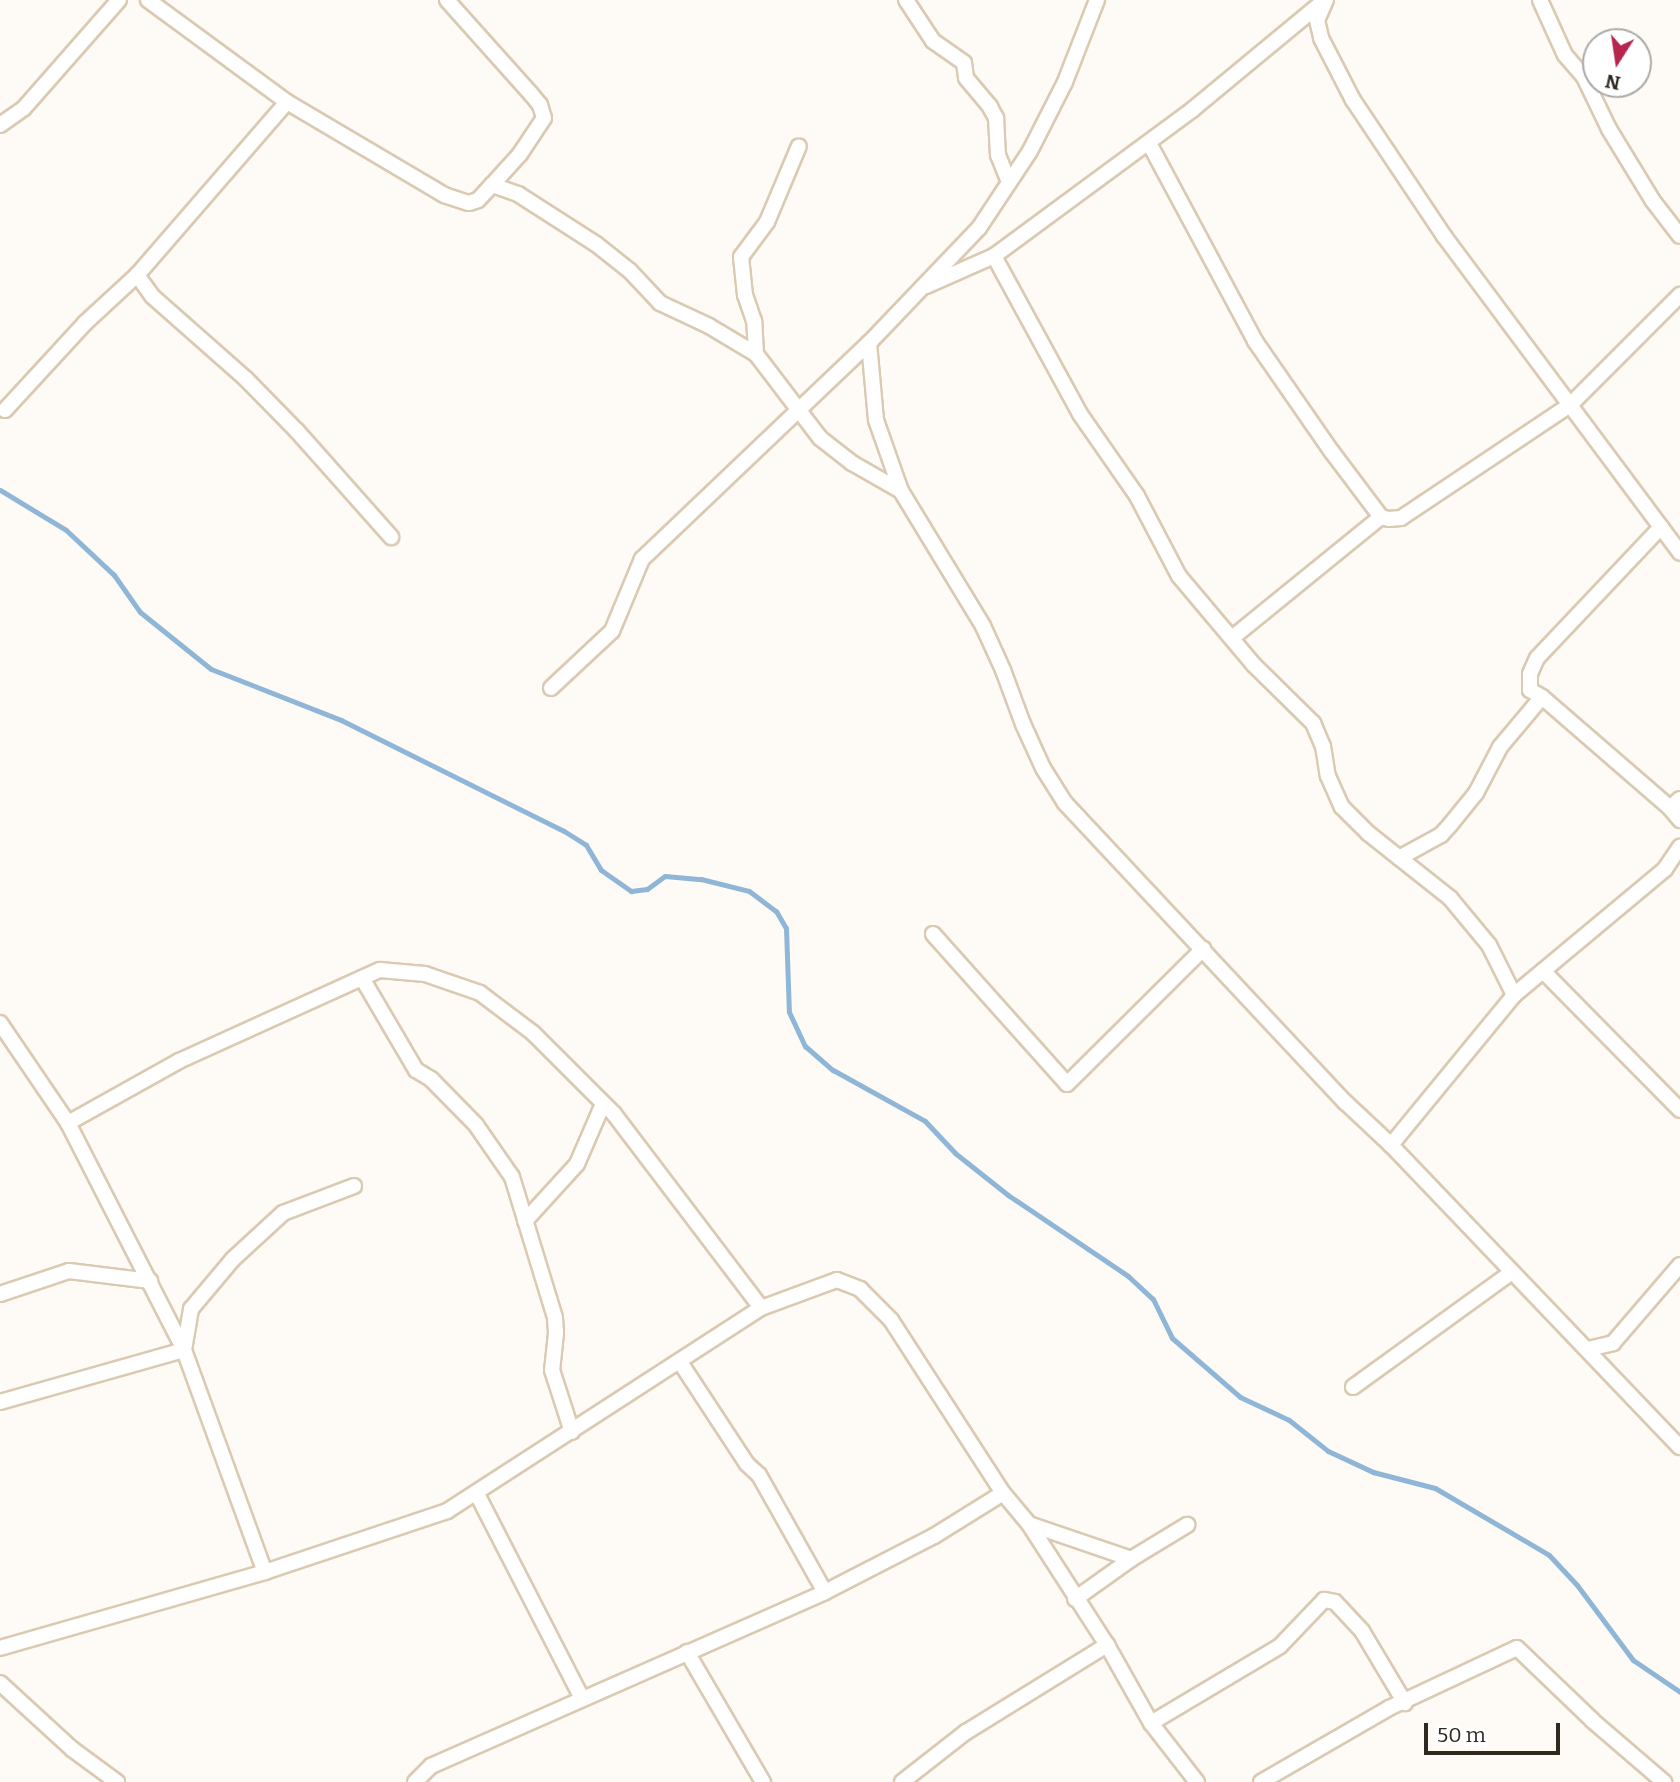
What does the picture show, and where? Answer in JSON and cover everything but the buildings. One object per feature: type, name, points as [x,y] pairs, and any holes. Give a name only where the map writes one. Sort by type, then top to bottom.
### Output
[{"type":"street","points":[[0,125],[24,108],[119,0]]},
{"type":"street","points":[[148,0],[287,102],[457,200],[478,200],[520,154],[544,118],[540,105],[531,94],[447,0]]},
{"type":"street","points":[[906,0],[933,41],[964,63],[966,78],[990,107],[996,118],[998,155],[1009,182]]},
{"type":"street","points":[[551,688],[612,631],[642,559],[869,343],[979,228],[1030,151],[1065,82],[1097,0]]},
{"type":"street","points":[[919,289],[994,256],[1149,143],[1305,19],[1325,0]]},
{"type":"street","points":[[1325,0],[1317,20],[1321,38],[1353,100],[1444,236],[1680,553]]},
{"type":"street","points":[[1540,0],[1565,55],[1584,77],[1609,129],[1653,201],[1680,236]]},
{"type":"street","points":[[5,410],[85,323],[136,275],[287,102]]},
{"type":"street","points":[[1149,143],[1255,341],[1381,517]]},
{"type":"street","points":[[756,354],[754,321],[745,295],[741,257],[767,222],[799,146]]},
{"type":"street","points":[[492,186],[519,194],[596,244],[630,271],[660,303],[709,326],[756,354],[820,438],[852,463],[901,491]]},
{"type":"street","points":[[994,256],[1080,414],[1137,496],[1179,576],[1254,665],[1313,723],[1323,746],[1328,776],[1342,807],[1399,858],[1450,898],[1489,945],[1514,995]]},
{"type":"street","points":[[136,275],[152,296],[246,379],[297,431],[391,537]]},
{"type":"street","points":[[1232,638],[1381,517],[1401,518],[1570,405],[1680,295]]},
{"type":"street","points":[[869,343],[876,420],[901,491],[983,626],[1043,768],[1065,803],[1345,1102],[1391,1145],[1680,1447]]},
{"type":"street","points":[[1661,527],[1537,658],[1530,674],[1530,690],[1675,803],[1680,820]]},
{"type":"street","points":[[1399,858],[1441,835],[1450,825],[1476,793],[1495,753],[1542,697]]},
{"type":"street","points":[[1391,1145],[1514,995],[1665,869],[1680,848]]},
{"type":"street","points":[[933,934],[1067,1084],[1203,949]]},
{"type":"street","points":[[68,1123],[179,1061],[380,970],[425,974],[481,993],[533,1033],[603,1104],[761,1308]]},
{"type":"street","points":[[1543,971],[1680,1110]]},
{"type":"street","points":[[362,978],[416,1070],[430,1079],[476,1125],[512,1177],[555,1318],[553,1377],[572,1432]]},
{"type":"street","points":[[0,1025],[68,1123],[184,1350],[265,1572]]},
{"type":"street","points":[[526,1221],[577,1164],[603,1104]]},
{"type":"street","points":[[184,1350],[191,1309],[233,1259],[283,1213],[354,1186]]},
{"type":"street","points":[[1588,1349],[1614,1343],[1680,1265]]},
{"type":"street","points":[[0,1294],[69,1271],[84,1270],[150,1281]]},
{"type":"street","points":[[1353,1387],[1512,1272]]},
{"type":"street","points":[[0,1648],[265,1572],[419,1522],[477,1494],[761,1308],[837,1280],[860,1289],[891,1320],[1003,1493],[1029,1524],[1107,1645],[1151,1723],[1197,1782]]},
{"type":"street","points":[[0,1402],[184,1350]]},
{"type":"street","points":[[680,1362],[747,1464],[759,1475],[825,1592]]},
{"type":"street","points":[[415,1782],[432,1766],[825,1592],[934,1536],[1003,1493]]},
{"type":"street","points":[[477,1494],[582,1698]]},
{"type":"street","points":[[1029,1524],[1130,1559]]},
{"type":"street","points":[[1075,1599],[1130,1559],[1188,1525]]},
{"type":"street","points":[[1151,1723],[1280,1646],[1324,1600],[1335,1602],[1362,1631],[1405,1703]]},
{"type":"street","points":[[902,1782],[966,1732],[1107,1645]]},
{"type":"street","points":[[1261,1782],[1389,1708],[1405,1703],[1517,1648],[1593,1721],[1664,1782]]},
{"type":"street","points":[[687,1651],[763,1782]]},
{"type":"street","points":[[0,1683],[72,1749],[117,1782]]},
{"type":"waterway","points":[[0,490],[66,530],[114,575],[140,612],[211,669],[341,720],[564,831],[586,845],[601,870],[631,891],[647,889],[665,876],[701,879],[749,891],[776,911],[786,928],[789,1012],[805,1046],[833,1070],[925,1121],[955,1153],[1008,1195],[1128,1276],[1153,1299],[1172,1338],[1240,1397],[1289,1420],[1328,1451],[1373,1472],[1435,1488],[1549,1555],[1577,1585],[1633,1660],[1680,1692]]}]
